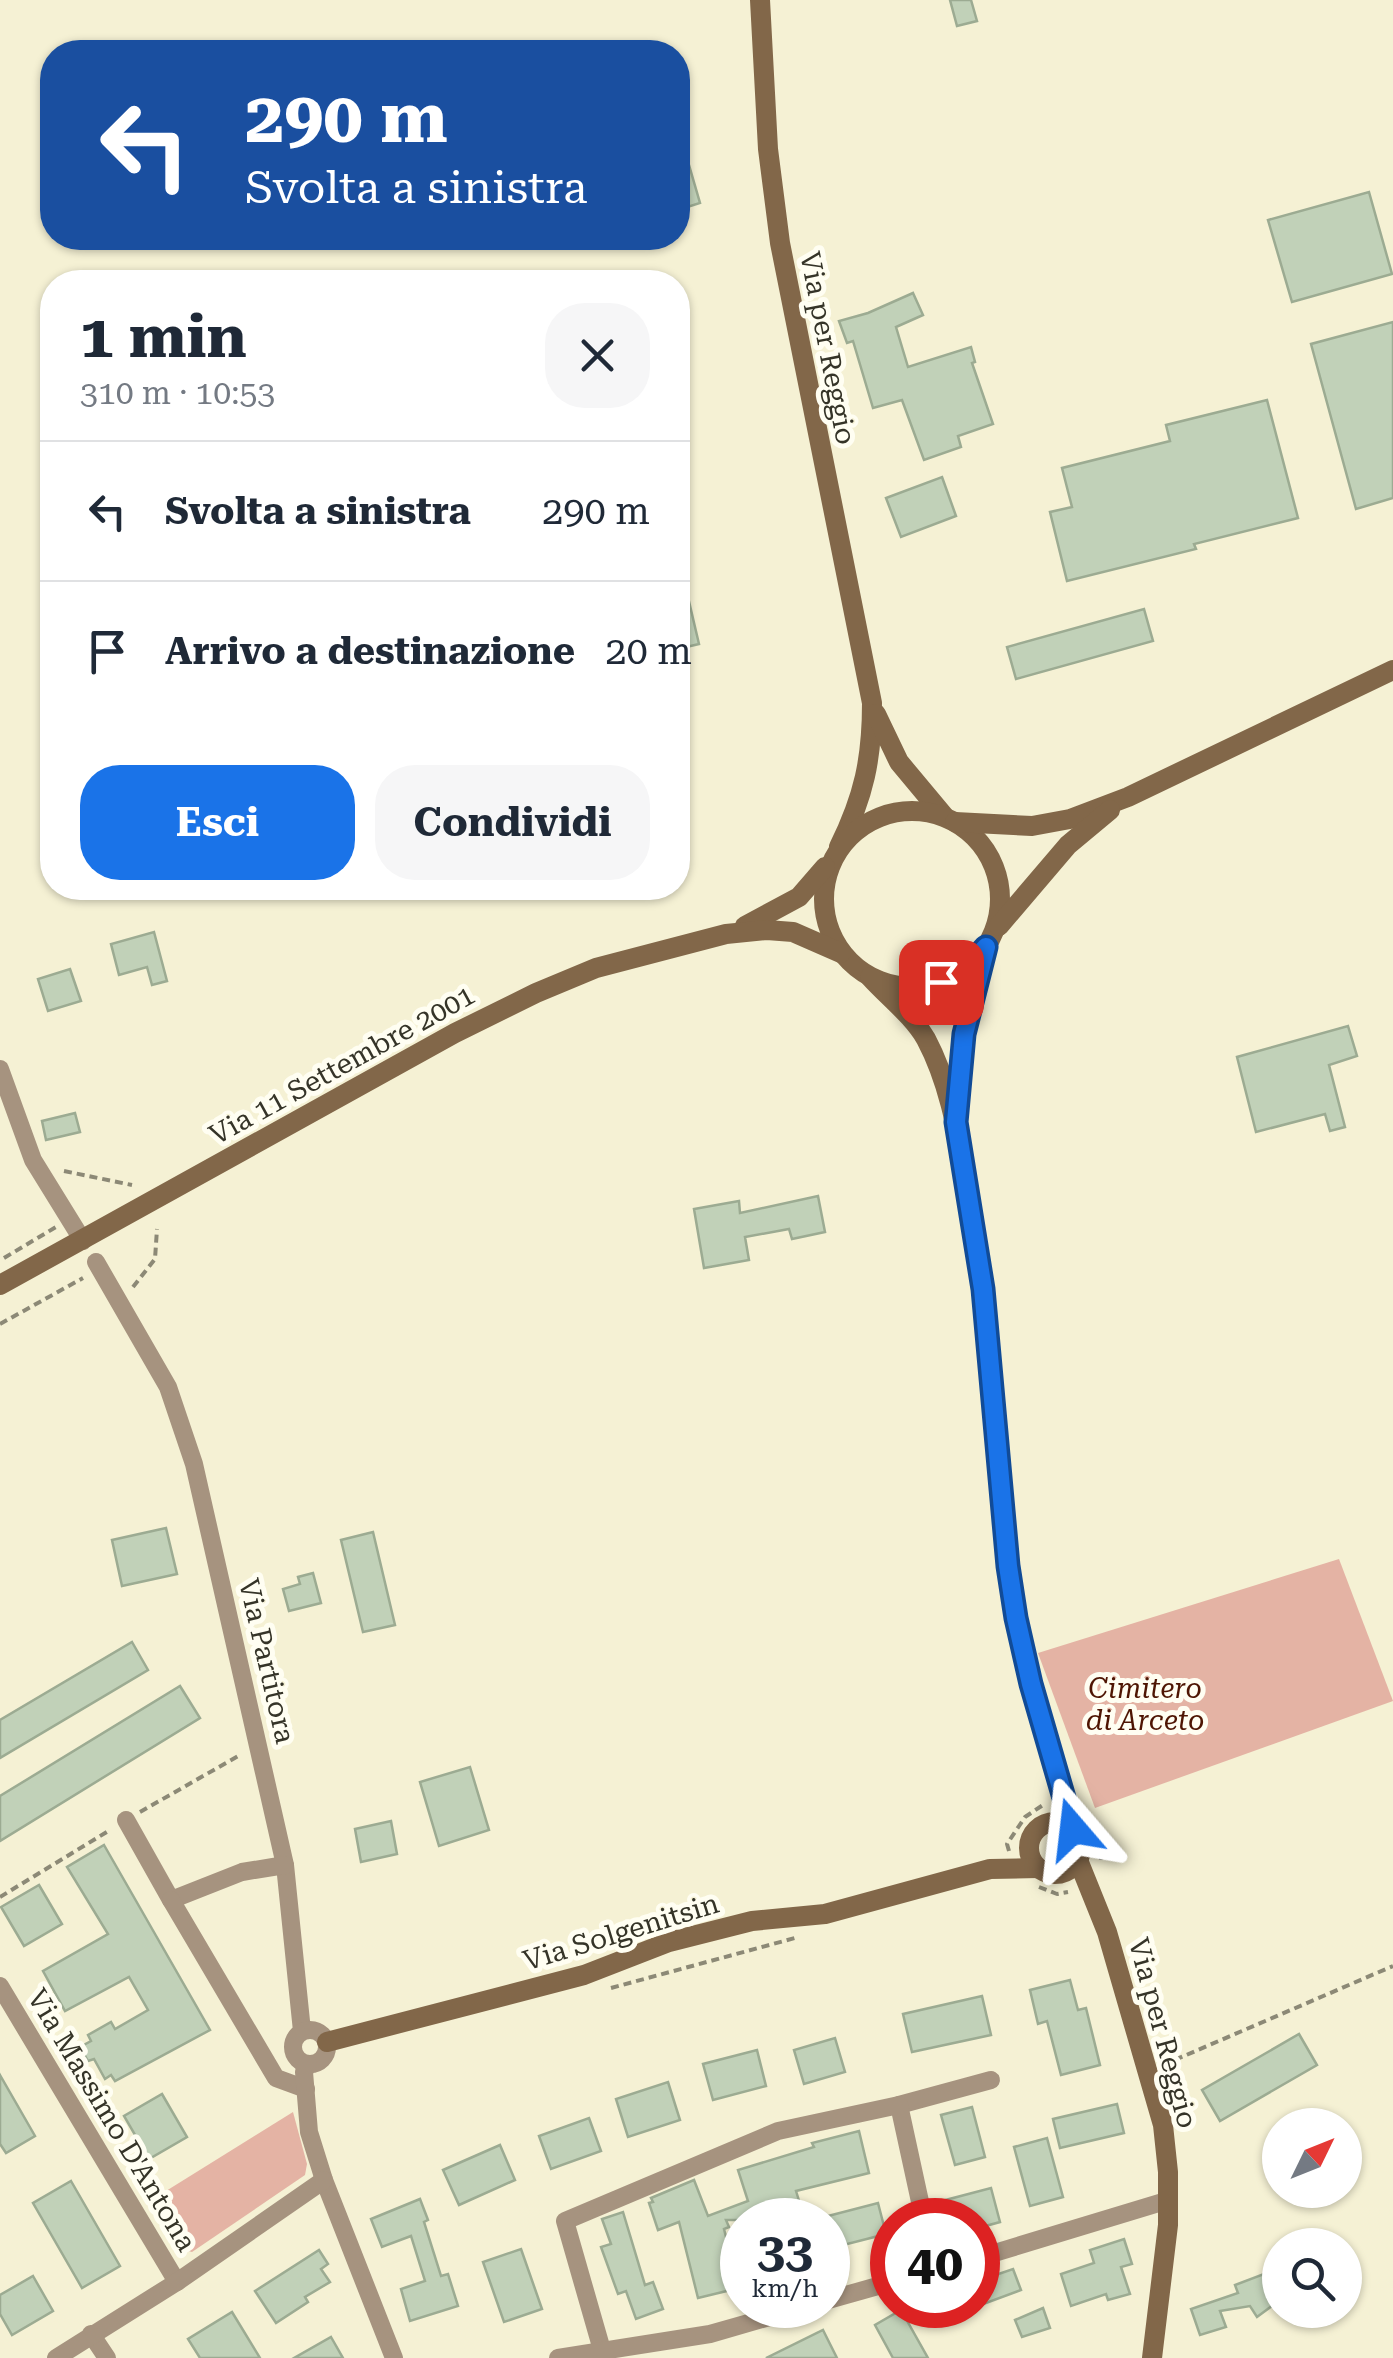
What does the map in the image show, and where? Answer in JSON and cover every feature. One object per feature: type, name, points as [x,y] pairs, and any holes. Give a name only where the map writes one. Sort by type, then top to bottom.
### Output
[{"type":"street","name":"Via per Reggio","points":[[760,0],[768,149],[780,243],[872,702],[899,762],[949,819]]},
{"type":"street","name":"Via 11 Settembre 2001","points":[[726,934],[799,897],[855,830],[886,814],[921,810],[949,819],[1032,826],[1051,823],[1128,797],[1393,670]]},
{"type":"street","name":"Via per Reggio","points":[[836,853],[858,810],[869,769],[872,702]]},
{"type":"street","name":"Via 11 Settembre 2001","points":[[0,1285],[438,1042],[536,992],[596,968],[726,934],[766,930],[794,932],[841,952],[870,977],[898,986],[927,986],[967,968],[1068,844],[1128,797]]},
{"type":"street","points":[[949,819],[980,842],[995,870],[1000,901],[990,939]]},
{"type":"street","name":"Via 11 Settembre 2001","points":[[836,853],[824,885],[824,914],[841,952]]},
{"type":"street","name":"Via per Reggio","points":[[956,1122],[964,1034],[990,939]]},
{"type":"street","name":"Via per Reggio","points":[[870,977],[923,1034],[956,1122],[983,1289],[1008,1566],[1026,1666],[1056,1771],[1058,1801],[1080,1840],[1078,1860],[1083,1885],[1097,1903],[1149,2071],[1164,2136],[1169,2200],[1152,2358]]},
{"type":"street","points":[[0,1069],[33,1160],[83,1241]]},
{"type":"street","name":"Via Partitora","points":[[98,1265],[168,1387],[194,1464],[285,1866],[302,2032],[294,2041],[293,2051],[298,2060],[308,2064],[304,2072],[309,2132],[394,2358]]},
{"type":"street","points":[[1038,1868],[1030,1858],[1037,1831],[1058,1801]]},
{"type":"street","points":[[126,1820],[276,2078],[306,2090]]},
{"type":"street","points":[[1037,1831],[1059,1822],[1073,1829]]},
{"type":"street","name":"Via Solgenitsin","points":[[327,2042],[584,1975],[669,1942],[752,1921],[825,1914],[990,1869],[1013,1862],[1037,1831]]},
{"type":"street","points":[[1060,1874],[1078,1860]]},
{"type":"street","points":[[1013,1862],[1038,1868]]},
{"type":"street","points":[[171,1900],[242,1872],[285,1866]]},
{"type":"street","name":"Via per Reggio","points":[[1038,1868],[1083,1885]]},
{"type":"street","name":"Via Massimo D'Antona","points":[[0,1986],[176,2282]]},
{"type":"street","points":[[302,2032],[317,2031],[327,2042],[324,2057],[308,2064]]},
{"type":"street","points":[[602,2350],[565,2221],[778,2131],[899,2105],[990,2080]]},
{"type":"street","points":[[899,2105],[919,2198]]},
{"type":"street","points":[[56,2358],[176,2282],[324,2180]]},
{"type":"street","points":[[1000,2251],[1169,2200]]},
{"type":"street","points":[[558,2358],[731,2328]]},
{"type":"street","points":[[91,2334],[108,2358]]},
{"type":"path","points":[[33,1160],[71,1174],[132,1185]]},
{"type":"path","points":[[0,1260],[69,1220]]},
{"type":"path","points":[[127,1316],[134,1286],[155,1259],[157,1229]]},
{"type":"path","points":[[0,1324],[98,1265]]},
{"type":"path","points":[[1058,1801],[1077,1806],[1098,1827],[1102,1849],[1098,1875],[1057,1894],[1017,1877],[1007,1844],[1025,1817],[1058,1801]]},
{"type":"path","points":[[596,1992],[808,1935]]},
{"type":"path","points":[[1149,2071],[1393,1966]]},
{"type":"green space","name":"Cimitero di Arceto","points":[[1339,1559],[1393,1701],[1095,1808],[1038,1653]]},
{"type":"green space","points":[[293,2112],[307,2164],[305,2175],[192,2252],[185,2250],[158,2196]]},
{"type":"building","points":[[950,0],[971,0],[977,21],[957,26]]},
{"type":"building","points":[[690,169],[700,203],[690,206]]},
{"type":"building","points":[[1369,192],[1392,274],[1292,302],[1268,220]]},
{"type":"building","points":[[913,293],[923,315],[896,327],[908,367],[971,347],[975,362],[972,363],[993,424],[958,436],[961,447],[924,460],[902,400],[873,408],[853,341],[847,343],[839,321]]},
{"type":"building","points":[[1393,322],[1393,498],[1356,509],[1311,344]]},
{"type":"building","points":[[1267,400],[1298,518],[1194,544],[1196,549],[1067,581],[1050,512],[1072,507],[1062,468],[1170,441],[1166,425]]},
{"type":"building","points":[[942,477],[956,516],[901,537],[886,498]]},
{"type":"building","points":[[690,606],[699,644],[690,646]]},
{"type":"building","points":[[1144,609],[1153,641],[1016,679],[1007,647]]},
{"type":"building","points":[[154,932],[167,981],[152,985],[147,967],[119,975],[111,944]]},
{"type":"building","points":[[70,969],[81,1001],[48,1011],[38,979]]},
{"type":"building","points":[[1348,1026],[1357,1056],[1329,1065],[1345,1127],[1330,1131],[1325,1114],[1256,1132],[1237,1057]]},
{"type":"building","points":[[75,1113],[80,1132],[46,1140],[42,1121]]},
{"type":"building","points":[[818,1196],[825,1232],[792,1239],[789,1229],[745,1237],[749,1260],[704,1268],[694,1209],[739,1201],[740,1213]]},
{"type":"building","points":[[166,1528],[177,1574],[122,1586],[112,1540]]},
{"type":"building","points":[[373,1532],[395,1625],[363,1632],[341,1540]]},
{"type":"building","points":[[313,1573],[321,1603],[289,1611],[283,1589],[300,1584],[298,1577]]},
{"type":"building","points":[[132,1642],[148,1670],[0,1758],[0,1720]]},
{"type":"building","points":[[180,1686],[200,1718],[0,1841],[0,1796]]},
{"type":"building","points":[[470,1767],[489,1830],[439,1846],[420,1782]]},
{"type":"building","points":[[391,1821],[397,1854],[361,1862],[355,1829]]},
{"type":"building","points":[[104,1845],[210,2030],[115,2081],[111,2075],[105,2079],[94,2059],[88,2061],[80,2047],[91,2041],[88,2035],[111,2022],[115,2029],[148,2010],[129,1977],[65,2011],[43,1971],[108,1934],[67,1867]]},
{"type":"building","points":[[39,1885],[62,1924],[24,1946],[1,1907]]},
{"type":"building","points":[[1070,1980],[1078,2010],[1086,2008],[1100,2065],[1061,2075],[1047,2021],[1038,2024],[1030,1990]]},
{"type":"building","points":[[982,1996],[991,2035],[912,2052],[903,2014]]},
{"type":"building","points":[[1299,2034],[1317,2065],[1220,2121],[1202,2090]]},
{"type":"building","points":[[835,2038],[845,2072],[804,2084],[794,2050]]},
{"type":"building","points":[[757,2050],[766,2086],[713,2100],[703,2064]]},
{"type":"building","points":[[0,2075],[35,2136],[6,2153],[0,2144]]},
{"type":"building","points":[[668,2082],[680,2120],[628,2137],[616,2099]]},
{"type":"building","points":[[162,2094],[187,2137],[149,2159],[124,2116]]},
{"type":"building","points":[[1117,2104],[1124,2133],[1060,2148],[1053,2119]]},
{"type":"building","points":[[972,2107],[985,2157],[955,2165],[941,2115]]},
{"type":"building","points":[[589,2118],[601,2151],[551,2169],[539,2136]]},
{"type":"building","points":[[859,2131],[869,2173],[796,2191],[798,2198],[747,2198],[738,2170],[814,2147],[812,2143]]},
{"type":"building","points":[[1047,2138],[1063,2197],[1030,2206],[1014,2147]]},
{"type":"building","points":[[500,2145],[515,2180],[459,2205],[443,2170]]},
{"type":"building","points":[[694,2180],[708,2216],[720,2212],[720,2293],[698,2298],[679,2222],[658,2230],[649,2203],[653,2202],[651,2198]]},
{"type":"building","points":[[71,2181],[120,2266],[82,2288],[33,2203]]},
{"type":"building","points":[[991,2188],[994,2198],[953,2198]]},
{"type":"building","points":[[420,2199],[441,2276],[448,2274],[458,2306],[410,2321],[401,2289],[425,2281],[411,2236],[382,2247],[371,2219]]},
{"type":"building","points":[[870,2205],[870,2238],[850,2243],[850,2210]]},
{"type":"building","points":[[623,2212],[645,2285],[653,2282],[663,2309],[636,2319],[626,2291],[618,2294],[601,2247],[611,2244],[602,2219]]},
{"type":"building","points":[[1124,2239],[1132,2264],[1121,2267],[1130,2294],[1108,2300],[1106,2294],[1071,2306],[1061,2274],[1094,2263],[1090,2250]]},
{"type":"building","points":[[521,2249],[542,2309],[504,2322],[483,2262]]},
{"type":"building","points":[[319,2250],[328,2264],[321,2269],[330,2282],[305,2297],[308,2302],[276,2323],[255,2291]]},
{"type":"building","points":[[1013,2269],[1021,2290],[1000,2298],[1000,2273]]},
{"type":"building","points":[[1262,2275],[1262,2313],[1257,2317],[1250,2306],[1220,2311],[1226,2327],[1200,2335],[1191,2309],[1238,2293],[1235,2285]]},
{"type":"building","points":[[33,2276],[53,2311],[12,2335],[0,2314],[0,2295]]},
{"type":"building","points":[[1043,2308],[1050,2328],[1022,2337],[1015,2320]]},
{"type":"building","points":[[232,2312],[260,2358],[200,2358],[188,2339]]},
{"type":"building","points":[[877,2328],[911,2328],[928,2358],[893,2358]]},
{"type":"building","points":[[823,2330],[837,2358],[766,2358]]},
{"type":"building","points":[[331,2337],[343,2358],[294,2358]]},
{"type":"route","points":[[941,982],[967,968],[986,947],[964,1034],[956,1122],[979,1254],[1016,1618],[1073,1829]]}]
